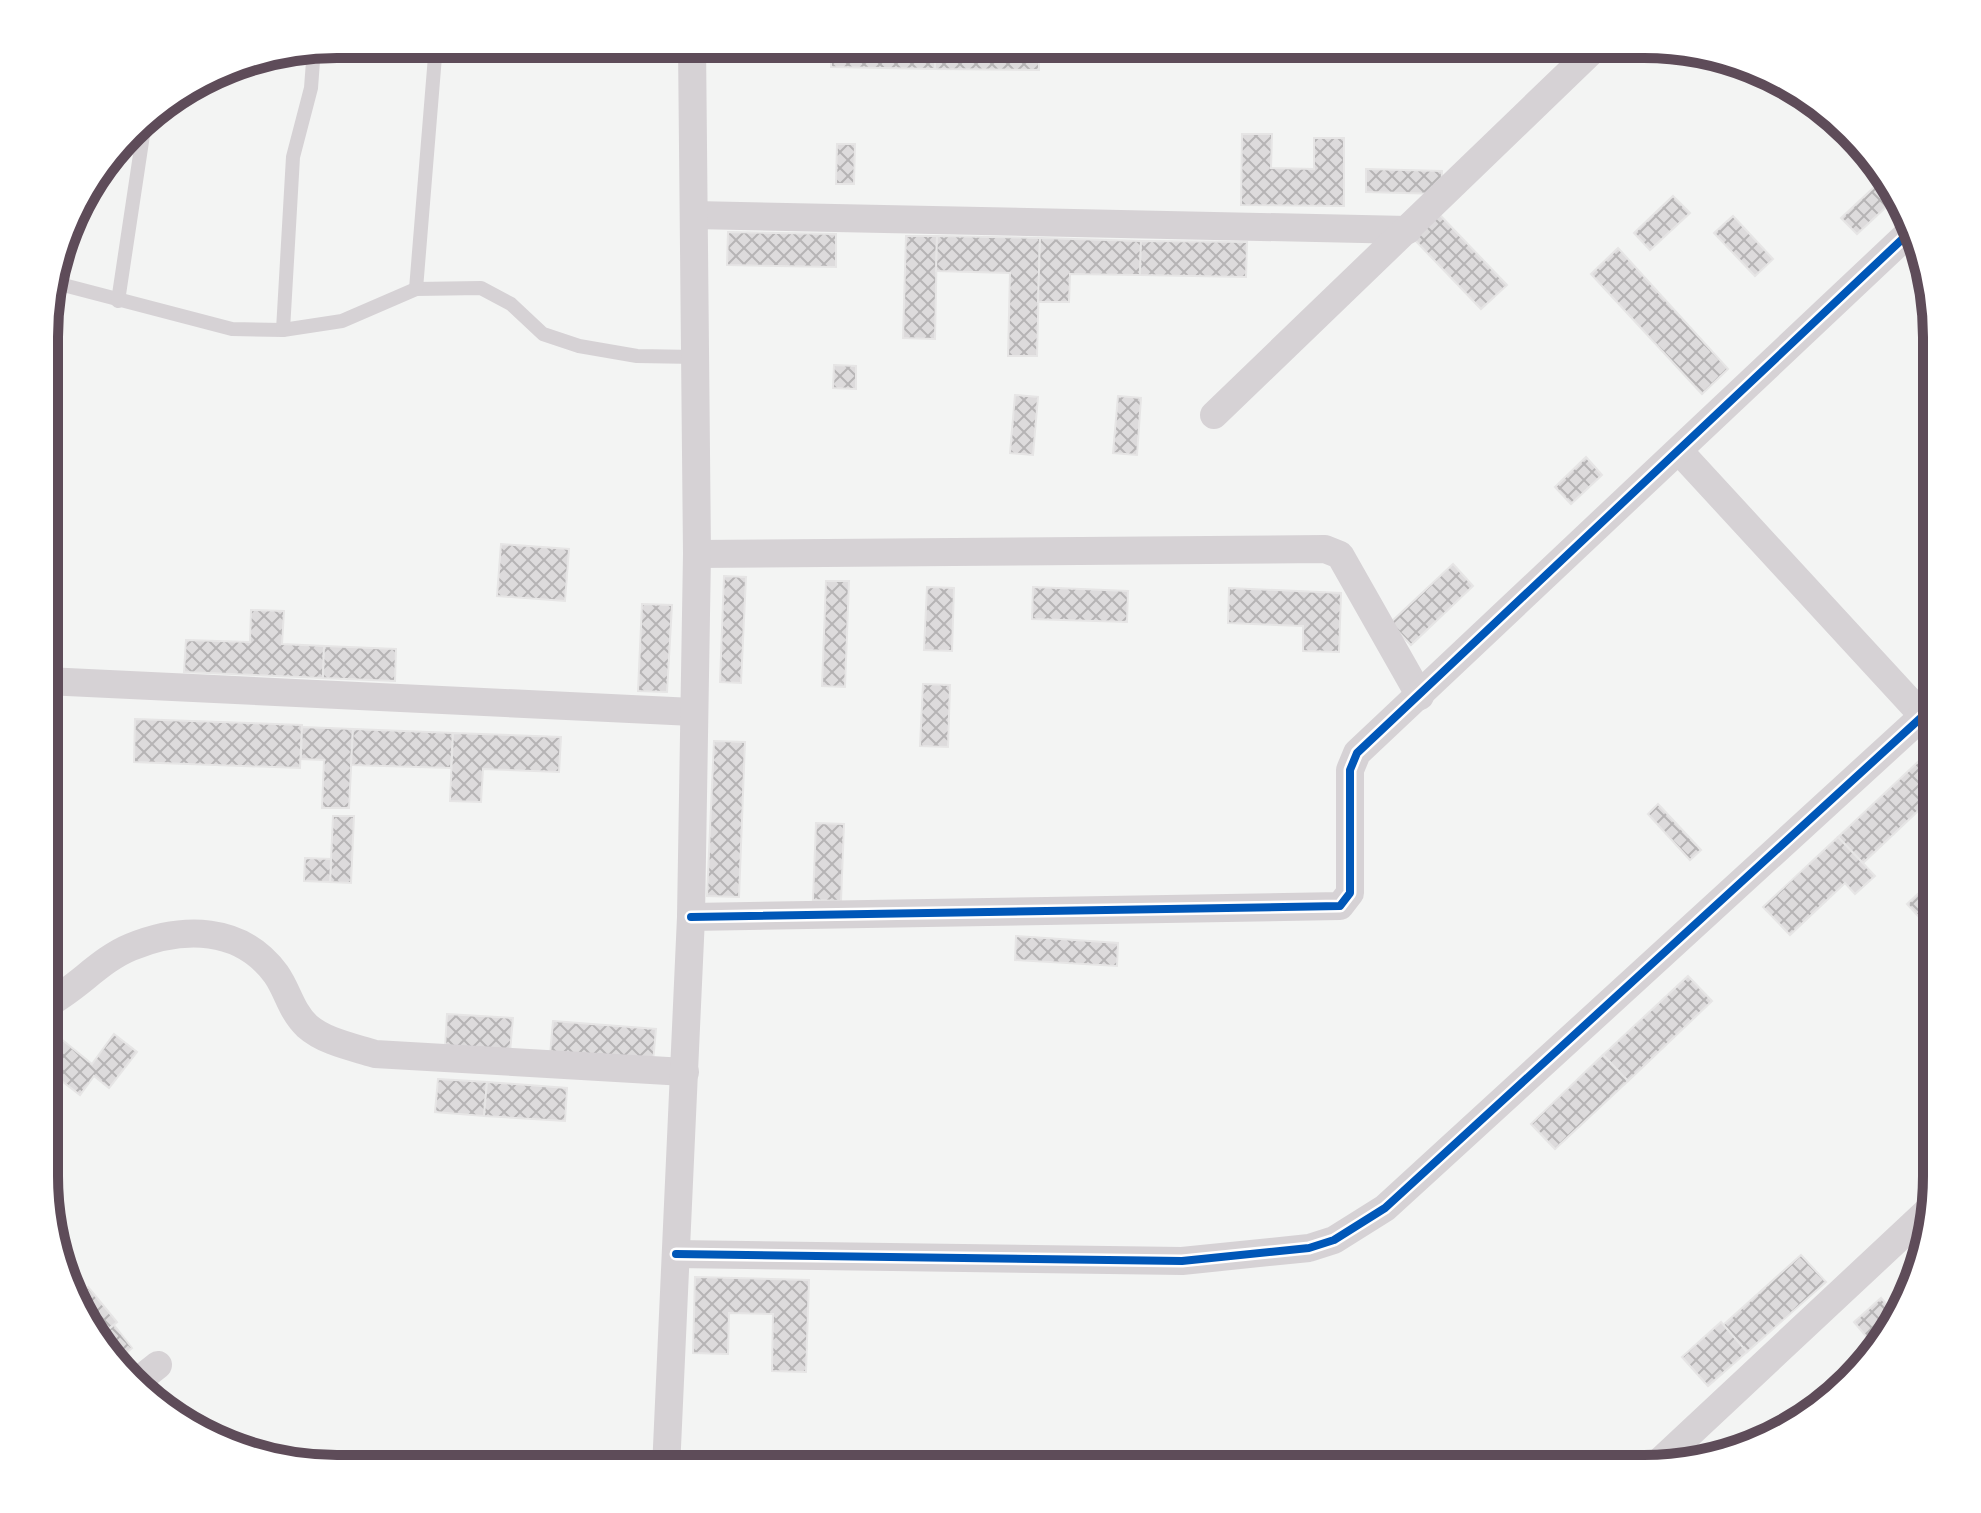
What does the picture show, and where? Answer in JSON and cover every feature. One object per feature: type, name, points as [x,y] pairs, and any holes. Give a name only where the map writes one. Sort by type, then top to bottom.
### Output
[{"type":"street","points":[[667,1454],[691,917],[697,554],[692,59]]},
{"type":"street","points":[[1214,415],[1584,59]]},
{"type":"street","points":[[694,215],[1408,230]]},
{"type":"street","points":[[691,917],[1340,906],[1350,893],[1350,770],[1357,753],[1680,452],[1904,237]]},
{"type":"street","points":[[1680,452],[1923,707]]},
{"type":"street","points":[[697,554],[1325,549],[1340,555],[1420,696]]},
{"type":"street","points":[[58,682],[693,712]]},
{"type":"street","points":[[676,1254],[1182,1261],[1309,1248],[1334,1240],[1385,1208],[1923,725]]},
{"type":"street","points":[[59,996],[132,947],[185,934],[220,933],[249,945],[276,975],[293,1011],[310,1029],[342,1044],[375,1054],[685,1072]]},
{"type":"street","points":[[1669,1453],[1919,1221]]},
{"type":"street","points":[[143,1376],[158,1365]]},
{"type":"lane","points":[[416,289],[435,59]]},
{"type":"lane","points":[[283,330],[293,157],[311,88],[313,60]]},
{"type":"lane","points":[[118,301],[143,137]]},
{"type":"lane","points":[[63,285],[232,329],[283,330],[342,321],[416,289],[481,288],[511,304],[543,334],[579,346],[637,356],[696,357]]},
{"type":"building","points":[[831,59],[935,59],[935,69],[831,67]]},
{"type":"building","points":[[935,59],[1039,59],[1039,70],[935,69]]},
{"type":"building","points":[[1242,134],[1272,134],[1271,168],[1314,169],[1314,138],[1344,138],[1344,206],[1241,205]]},
{"type":"building","points":[[837,144],[855,144],[854,184],[836,184]]},
{"type":"building","points":[[1366,169],[1442,171],[1441,194],[1366,192]]},
{"type":"building","points":[[1877,184],[1889,205],[1857,234],[1841,218]]},
{"type":"building","points":[[1673,196],[1690,213],[1650,250],[1634,233]]},
{"type":"building","points":[[1436,211],[1507,285],[1481,309],[1411,236]]},
{"type":"building","points":[[1733,216],[1773,259],[1755,276],[1714,233]]},
{"type":"building","points":[[728,232],[836,234],[836,267],[727,265]]},
{"type":"building","points":[[906,236],[937,236],[935,339],[903,338]]},
{"type":"building","points":[[937,236],[1040,238],[1037,356],[1008,356],[1010,273],[936,271]]},
{"type":"building","points":[[1040,238],[1141,241],[1140,275],[1070,274],[1069,302],[1038,302]]},
{"type":"building","points":[[1141,241],[1247,242],[1246,277],[1140,275]]},
{"type":"building","points":[[1618,248],[1728,369],[1702,394],[1591,274]]},
{"type":"building","points":[[834,365],[856,366],[856,389],[833,388]]},
{"type":"building","points":[[1015,395],[1038,397],[1033,455],[1010,453]]},
{"type":"building","points":[[1118,396],[1141,398],[1137,455],[1113,453]]},
{"type":"building","points":[[1586,457],[1602,475],[1571,504],[1555,487]]},
{"type":"building","points":[[501,544],[569,549],[565,601],[497,596]]},
{"type":"building","points":[[1453,564],[1473,586],[1411,645],[1390,623]]},
{"type":"building","points":[[724,576],[746,577],[741,683],[720,682]]},
{"type":"building","points":[[826,581],[849,581],[845,687],[822,686]]},
{"type":"building","points":[[927,587],[954,588],[952,651],[924,650]]},
{"type":"building","points":[[1033,587],[1128,591],[1127,622],[1032,619]]},
{"type":"building","points":[[1229,588],[1341,593],[1339,652],[1303,651],[1303,626],[1228,623]]},
{"type":"building","points":[[642,604],[672,605],[667,692],[638,691]]},
{"type":"building","points":[[251,610],[284,611],[282,644],[324,646],[323,678],[184,672],[186,640],[250,642]]},
{"type":"building","points":[[324,646],[396,649],[395,681],[323,678]]},
{"type":"building","points":[[923,684],[950,685],[948,747],[920,746]]},
{"type":"building","points":[[135,719],[302,725],[300,768],[134,762]]},
{"type":"building","points":[[302,727],[353,729],[349,808],[322,808],[324,760],[301,759]]},
{"type":"building","points":[[353,729],[453,733],[451,768],[351,765]]},
{"type":"building","points":[[453,733],[561,737],[559,772],[483,769],[481,802],[450,801]]},
{"type":"building","points":[[714,741],[745,742],[739,897],[707,896]]},
{"type":"building","points":[[1920,760],[1922,816],[1918,811],[1863,863],[1838,837]]},
{"type":"building","points":[[1658,804],[1701,850],[1690,860],[1648,814]]},
{"type":"building","points":[[333,816],[354,816],[351,883],[330,882]]},
{"type":"building","points":[[816,823],[844,824],[841,901],[813,900]]},
{"type":"building","points":[[1838,837],[1875,876],[1855,894],[1845,883],[1790,935],[1763,907]]},
{"type":"building","points":[[305,858],[331,859],[330,882],[304,881]]},
{"type":"building","points":[[1922,890],[1922,921],[1907,904]]},
{"type":"building","points":[[1016,936],[1118,943],[1117,966],[1015,960]]},
{"type":"building","points":[[1688,976],[1712,1001],[1628,1081],[1603,1055]]},
{"type":"building","points":[[447,1014],[513,1018],[510,1052],[445,1048]]},
{"type":"building","points":[[553,1021],[656,1029],[653,1062],[550,1055]]},
{"type":"building","points":[[114,1034],[137,1052],[109,1088],[94,1076],[80,1095],[59,1079],[59,1042],[61,1039],[92,1064]]},
{"type":"building","points":[[1603,1055],[1628,1081],[1555,1149],[1531,1124]]},
{"type":"building","points":[[438,1079],[487,1082],[484,1116],[435,1112]]},
{"type":"building","points":[[487,1082],[567,1088],[565,1121],[484,1116]]},
{"type":"building","points":[[1801,1255],[1826,1282],[1747,1352],[1723,1325]]},
{"type":"building","points":[[695,1277],[809,1280],[806,1372],[772,1371],[773,1314],[729,1313],[728,1354],[693,1353]]},
{"type":"building","points":[[88,1287],[117,1322],[106,1331],[95,1315],[83,1291]]},
{"type":"building","points":[[1881,1298],[1890,1308],[1869,1340],[1854,1322]]},
{"type":"building","points":[[1721,1322],[1747,1352],[1708,1386],[1682,1357]]},
{"type":"building","points":[[114,1325],[132,1348],[124,1355],[106,1331]]},
{"type":"cycle path","points":[[691,917],[1340,906],[1350,893],[1350,770],[1357,753],[1904,237]]},
{"type":"cycle path","points":[[676,1254],[1182,1261],[1309,1248],[1334,1240],[1385,1208],[1923,716]]}]
